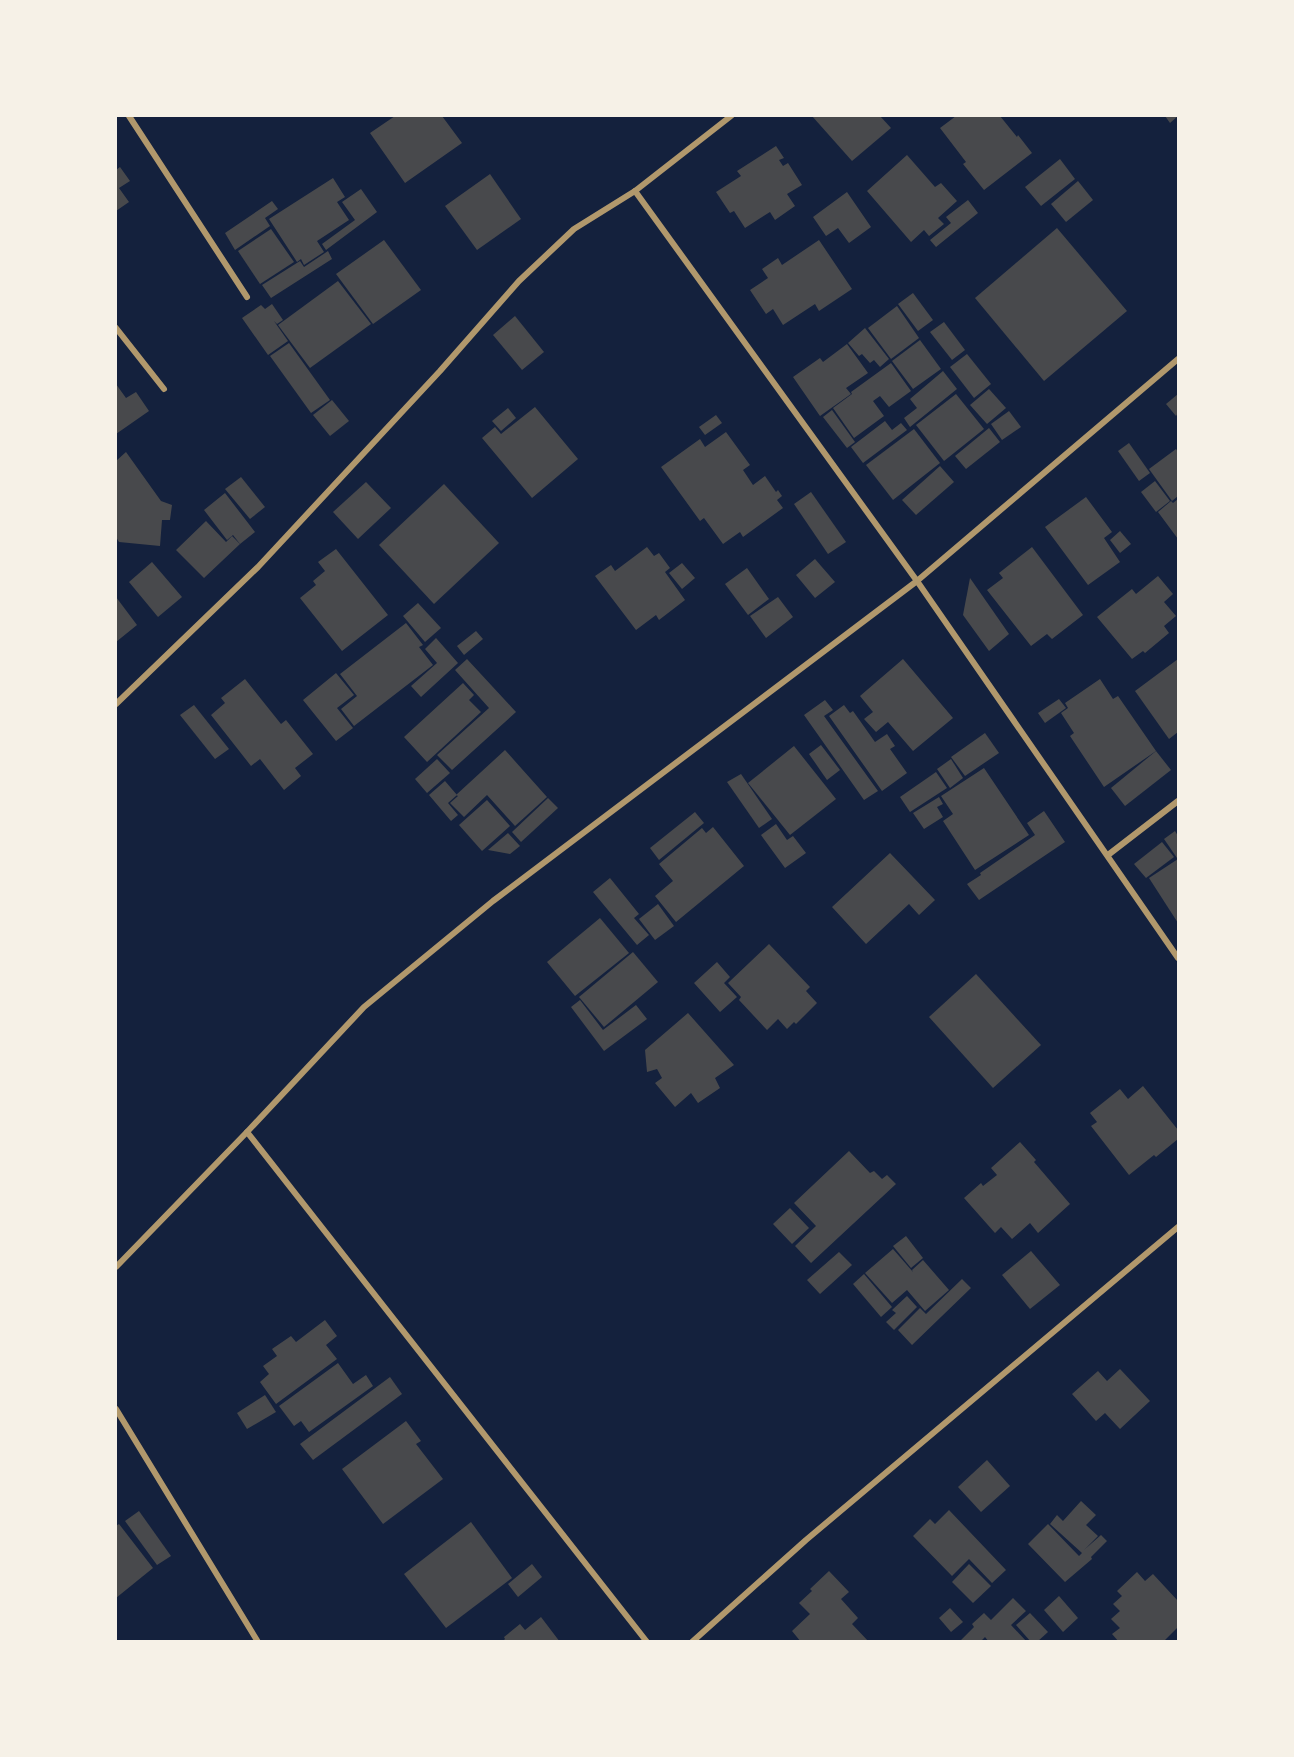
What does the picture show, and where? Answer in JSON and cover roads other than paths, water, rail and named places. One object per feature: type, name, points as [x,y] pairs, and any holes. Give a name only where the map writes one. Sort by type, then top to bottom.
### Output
[{"type":"street","points":[[129,116],[247,297]]},
{"type":"street","points":[[116,704],[258,567],[440,371],[519,281],[574,229],[635,191],[731,116]]},
{"type":"street","points":[[635,191],[917,581],[1179,958]]},
{"type":"street","points":[[116,328],[164,389]]},
{"type":"street","points":[[116,1267],[364,1007],[502,894],[917,581],[1179,358]]},
{"type":"street","points":[[1108,855],[1179,801]]},
{"type":"street","points":[[247,1132],[647,1641]]},
{"type":"street","points":[[692,1641],[806,1540],[1179,1227]]},
{"type":"street","points":[[116,1409],[258,1641]]}]
